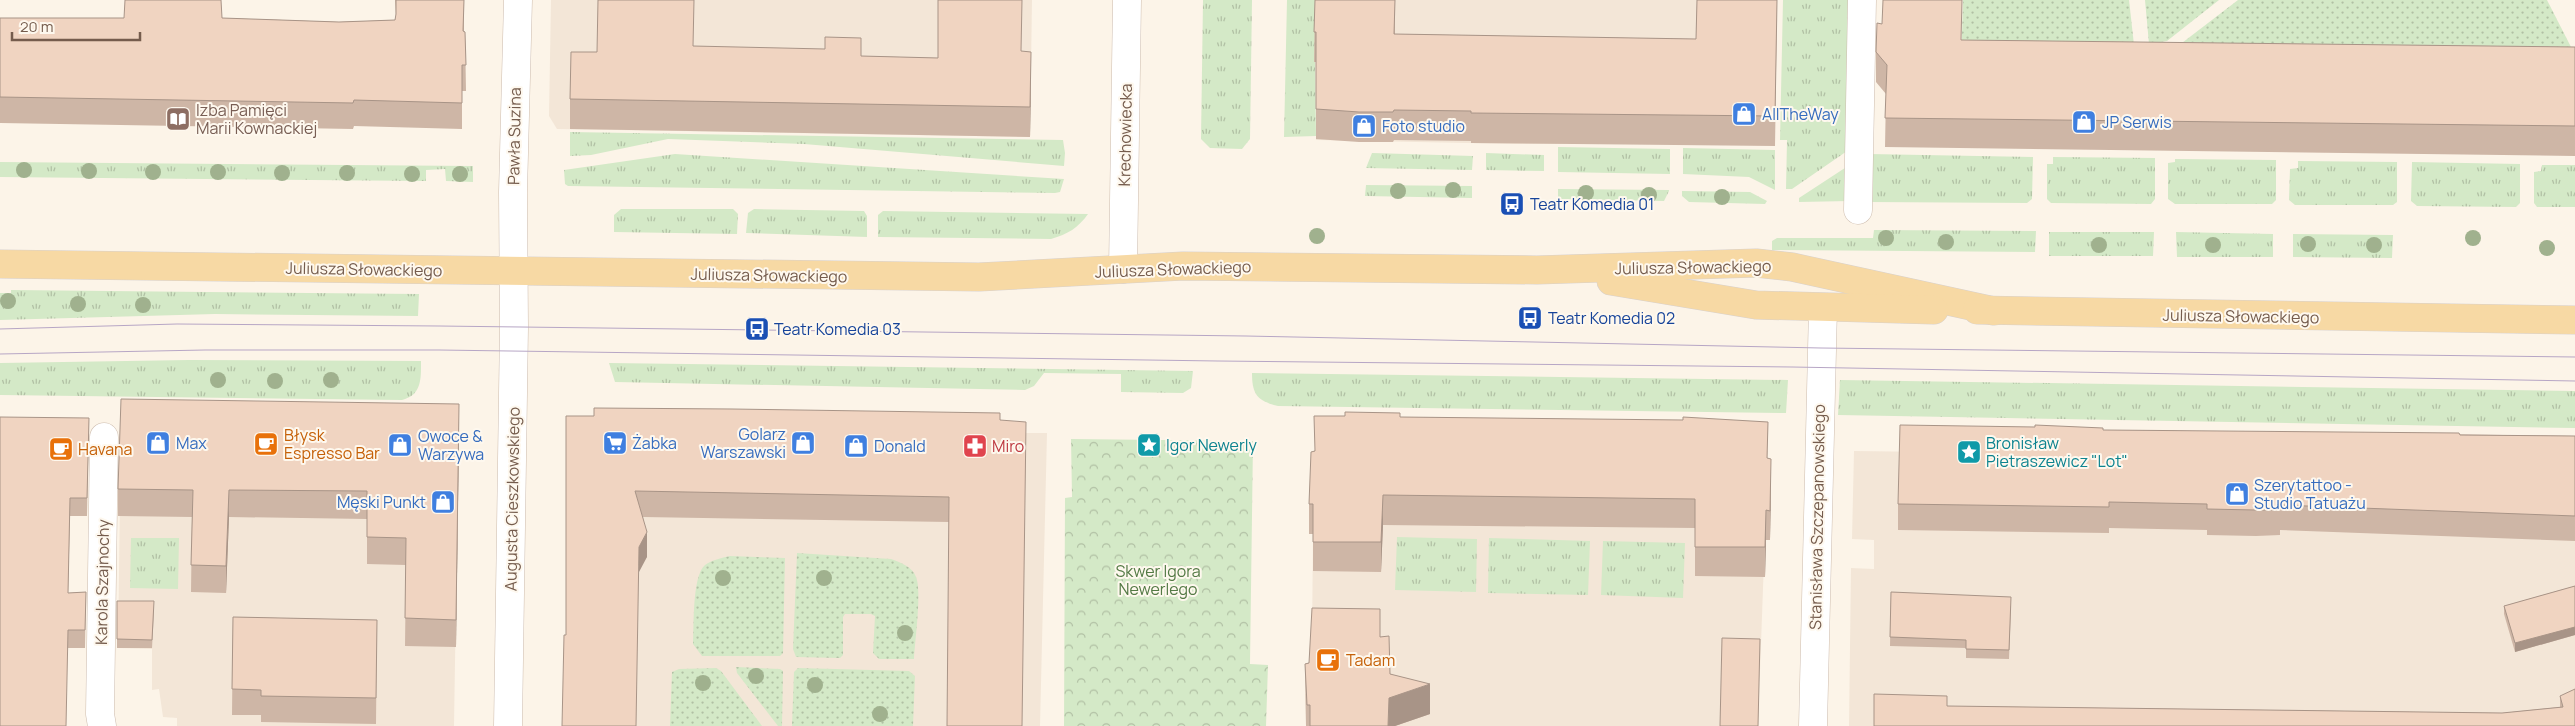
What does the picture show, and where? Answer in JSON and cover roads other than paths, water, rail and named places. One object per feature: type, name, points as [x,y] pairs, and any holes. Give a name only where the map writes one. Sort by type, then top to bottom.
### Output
[{"type":"main road","name":"Juliusza Słowackiego","points":[[0,264],[980,277],[1123,269],[1256,266],[1537,270],[1756,264],[1792,267],[1994,310]]},
{"type":"main road","name":"Juliusza Słowackiego","points":[[1537,270],[1679,291],[1756,305],[1822,308],[2575,320]]},
{"type":"main road","name":"Juliusza Słowackiego","points":[[2487,319],[2575,305]]},
{"type":"street","name":"Pawła Suzina","points":[[514,271],[514,166],[518,0]]},
{"type":"street","name":"Krechowiecka","points":[[1123,269],[1126,0]]},
{"type":"street","points":[[1858,210],[1862,0]]},
{"type":"street","name":"Augusta Cieszkowskiego","points":[[508,726],[514,271]]},
{"type":"street","name":"Stanisława Szczepanowskiego","points":[[1812,726],[1822,308]]},
{"type":"street","name":"Karola Szajnochy","points":[[102,726],[100,714],[104,437]]},
{"type":"tram line","points":[[0,329],[177,324],[439,326],[1246,336],[1821,348],[2575,357]]},
{"type":"tram line","points":[[0,354],[205,350],[439,350],[1792,367],[2575,381]]},
{"type":"place","name":"AllTheWay","points":[[1744,114]]},
{"type":"place","name":"Izba Pamięci Marii Kownackiej","points":[[178,119]]},
{"type":"place","name":"JP Serwis","points":[[2084,122]]},
{"type":"place","name":"Foto studio","points":[[1364,126]]},
{"type":"place","name":"Teatr Komedia 01","points":[[1512,204]]},
{"type":"place","name":"Teatr Komedia 02","points":[[1530,318]]},
{"type":"place","name":"Teatr Komedia 03","points":[[757,329]]},
{"type":"place","name":"Max","points":[[158,443]]},
{"type":"place","name":"Żabka","points":[[615,443]]},
{"type":"place","name":"Golarz Warszawski","points":[[803,443]]},
{"type":"place","name":"Błysk Espresso Bar","points":[[266,444]]},
{"type":"place","name":"Owoce & Warzywa","points":[[400,445]]},
{"type":"place","name":"Igor Newerly","points":[[1149,445]]},
{"type":"place","name":"Donald","points":[[856,446]]},
{"type":"place","name":"Miro","points":[[975,446]]},
{"type":"place","name":"Havana","points":[[61,449]]},
{"type":"place","name":"Bronisław Pietraszewicz \"Lot\"","points":[[1969,452]]},
{"type":"place","name":"Szerytattoo - Studio Tatuażu","points":[[2237,494]]},
{"type":"place","name":"Męski Punkt","points":[[443,502]]},
{"type":"place","name":"Tadam","points":[[1328,660]]},
{"type":"park label","name":"Skwer Igora Newerlego","points":[[1158,580]]}]
